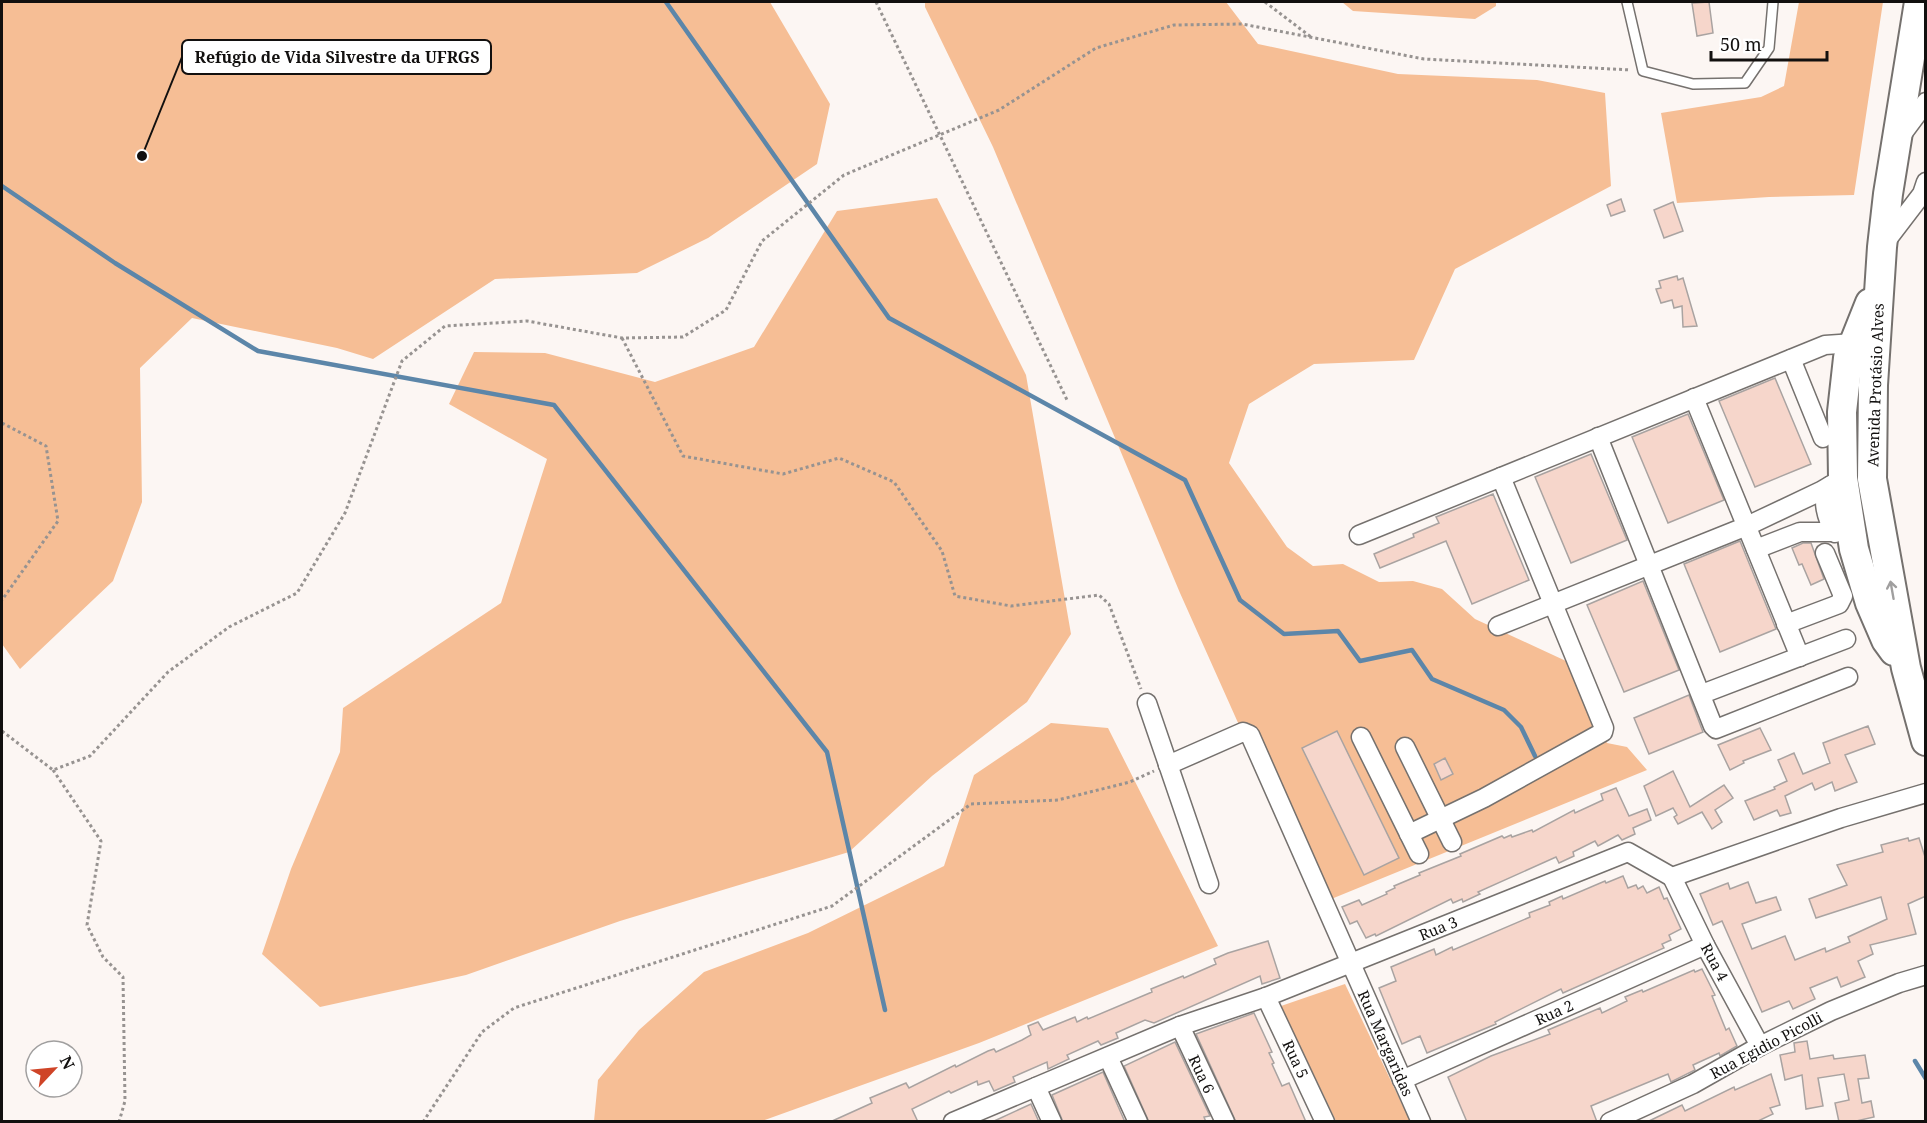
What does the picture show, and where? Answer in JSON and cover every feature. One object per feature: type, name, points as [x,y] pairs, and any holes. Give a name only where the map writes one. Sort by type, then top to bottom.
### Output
[{"type":"main road","name":"Avenida Protásio Alves","points":[[1919,2],[1888,194],[1882,247],[1872,412],[1872,479],[1884,547],[1926,741]]},
{"type":"main road","name":"Avenida Protásio Alves","points":[[1879,279],[1848,358],[1837,482],[1847,538],[1870,603],[1886,640],[1914,679]]},
{"type":"main road","points":[[1842,412],[1854,405],[1867,407],[1872,412]]},
{"type":"main road","points":[[1847,538],[1868,553],[1884,547]]},
{"type":"street","points":[[1897,141],[1926,102]]},
{"type":"street","points":[[1882,247],[1922,194],[1926,182]]},
{"type":"street","points":[[1359,535],[1791,358],[1825,345],[1854,343]]},
{"type":"street","points":[[1791,358],[1823,438]]},
{"type":"street","points":[[1694,398],[1800,657]]},
{"type":"street","points":[[1598,437],[1716,729],[1848,677]]},
{"type":"street","points":[[1409,834],[1484,798],[1603,732],[1604,728],[1501,477]]},
{"type":"street","points":[[1498,626],[1747,526],[1837,482]]},
{"type":"street","points":[[1756,549],[1800,532],[1847,538]]},
{"type":"street","points":[[1786,624],[1842,601],[1843,596],[1825,553]]},
{"type":"street","points":[[1702,694],[1846,639]]},
{"type":"street","points":[[1146,703],[1209,884]]},
{"type":"street","name":"Rua Margaridas","points":[[1168,765],[1243,732],[1250,735],[1421,1122]]},
{"type":"street","points":[[1361,737],[1419,854]]},
{"type":"street","points":[[1405,747],[1452,842]]},
{"type":"street","points":[[1672,877],[1841,818],[1926,793]]},
{"type":"street","name":"Rua 3","points":[[960,1120],[1180,1026],[1266,997],[1628,852],[1672,877]]},
{"type":"street","name":"Rua 4","points":[[1672,877],[1705,945],[1760,1046]]},
{"type":"street","name":"Rua 2","points":[[1402,1080],[1705,945]]},
{"type":"street","name":"Rua Egidio Picolli","points":[[1610,1122],[1693,1084],[1760,1046],[1831,1011],[1899,983],[1926,975]]},
{"type":"street","name":"Rua 5","points":[[1266,997],[1325,1122]]},
{"type":"street","name":"Rua 6","points":[[1180,1026],[1225,1122]]},
{"type":"street","points":[[1108,1057],[1138,1122]]},
{"type":"street","points":[[1036,1087],[1052,1122]]},
{"type":"lane","points":[[1627,2],[1643,71],[1693,84],[1745,83],[1769,48],[1773,2]]},
{"type":"path","points":[[876,2],[1068,402]]},
{"type":"path","points":[[1265,2],[1311,37]]},
{"type":"path","points":[[53,770],[90,756],[168,672],[229,627],[297,593],[345,513],[402,361],[445,326],[527,321],[622,338],[683,337],[726,310],[762,241],[844,175],[999,110],[1096,48],[1174,25],[1242,24],[1424,59],[1643,71]]},
{"type":"path","points":[[622,338],[683,456],[783,474],[839,458],[894,482],[942,551],[955,596],[1011,606],[1099,595],[1105,600],[1109,604],[1146,703]]},
{"type":"path","points":[[2,423],[46,447],[58,520],[2,600]]},
{"type":"path","points":[[2,731],[53,770],[101,841],[87,925],[103,957],[123,977],[125,1101],[119,1122]]},
{"type":"path","points":[[423,1122],[482,1032],[514,1008],[832,906],[971,804],[1058,800],[1130,782],[1168,765]]},
{"type":"shaded area","points":[[2,2],[770,2],[830,104],[817,164],[708,238],[637,273],[495,279],[373,359],[337,348],[192,318],[140,368],[142,502],[113,581],[20,669],[2,644]]},
{"type":"shaded area","points":[[925,2],[1226,2],[1258,44],[1398,74],[1537,80],[1605,93],[1611,186],[1455,269],[1414,360],[1314,364],[1249,404],[1229,463],[1287,547],[1313,566],[1343,564],[1379,582],[1413,581],[1442,589],[1475,619],[1566,661],[1607,743],[1627,747],[1647,770],[1319,904],[1180,593],[993,147],[925,7]]},
{"type":"shaded area","points":[[1342,2],[1496,2],[1496,6],[1475,19],[1353,11]]},
{"type":"shaded area","points":[[1799,2],[1883,2],[1854,195],[1769,197],[1677,203],[1661,113],[1761,97],[1784,86]]},
{"type":"shaded area","points":[[937,198],[1026,375],[1071,634],[1027,702],[932,776],[849,852],[620,921],[466,975],[320,1007],[262,954],[291,869],[340,752],[343,708],[501,603],[547,459],[449,404],[474,352],[545,353],[655,382],[754,347],[837,211]]},
{"type":"shaded area","points":[[1051,723],[1108,728],[1218,946],[979,1043],[762,1121],[594,1121],[598,1080],[639,1030],[704,972],[808,933],[944,866],[974,775]]},
{"type":"shaded area","points":[[1345,984],[1410,1121],[1336,1121],[1281,1006]]},
{"type":"building","points":[[1709,2],[1713,33],[1697,36],[1692,3]]},
{"type":"building","points":[[1621,199],[1625,211],[1611,216],[1607,205]]},
{"type":"building","points":[[1673,202],[1683,231],[1664,238],[1654,210]]},
{"type":"building","points":[[1677,276],[1678,280],[1683,278],[1697,326],[1683,327],[1682,306],[1674,308],[1672,300],[1661,303],[1656,289],[1661,288],[1659,281]]},
{"type":"building","points":[[1775,378],[1811,464],[1755,487],[1719,401]]},
{"type":"building","points":[[1688,414],[1724,500],[1668,523],[1632,437]]},
{"type":"building","points":[[1591,454],[1627,540],[1571,563],[1535,477]]},
{"type":"building","points":[[1493,494],[1529,580],[1472,604],[1446,541],[1380,568],[1374,554],[1414,537],[1413,534],[1439,523],[1436,517]]},
{"type":"building","points":[[1740,541],[1776,629],[1720,652],[1684,564]]},
{"type":"building","points":[[1803,543],[1811,543],[1824,579],[1811,585],[1792,548]]},
{"type":"building","points":[[1643,581],[1679,670],[1624,692],[1587,605]]},
{"type":"building","points":[[1689,695],[1703,732],[1649,754],[1634,718]]},
{"type":"building","points":[[1868,726],[1875,744],[1845,755],[1857,782],[1835,791],[1832,782],[1815,790],[1812,783],[1785,796],[1791,813],[1780,816],[1777,810],[1754,820],[1745,801],[1775,789],[1774,787],[1787,781],[1778,760],[1794,753],[1803,774],[1830,763],[1823,743]]},
{"type":"building","points":[[1760,728],[1771,750],[1743,761],[1744,763],[1730,770],[1718,745]]},
{"type":"building","points":[[1337,731],[1399,858],[1364,875],[1302,748]]},
{"type":"building","points":[[1445,758],[1453,774],[1441,780],[1434,764]]},
{"type":"building","points":[[1673,771],[1690,807],[1724,785],[1733,798],[1715,810],[1722,822],[1712,829],[1702,812],[1678,824],[1673,808],[1656,816],[1644,786]]},
{"type":"building","points":[[1616,788],[1629,816],[1647,809],[1651,820],[1633,828],[1635,834],[1622,840],[1618,835],[1598,846],[1595,841],[1573,852],[1574,856],[1559,863],[1556,857],[1478,892],[1480,894],[1463,902],[1462,899],[1453,903],[1451,899],[1376,936],[1375,934],[1366,938],[1357,921],[1350,924],[1342,907],[1359,900],[1362,905],[1387,894],[1386,892],[1395,888],[1394,886],[1420,875],[1419,873],[1502,836],[1504,838],[1511,835],[1512,837],[1532,830],[1533,832],[1574,810],[1575,813],[1603,800],[1601,794]]},
{"type":"building","points":[[1908,838],[1909,841],[1919,838],[1926,860],[1926,896],[1908,904],[1916,934],[1870,945],[1873,954],[1858,961],[1865,977],[1841,987],[1837,977],[1810,988],[1815,999],[1793,1009],[1789,1001],[1762,1012],[1722,921],[1713,925],[1700,894],[1728,883],[1730,889],[1748,882],[1756,903],[1776,897],[1781,910],[1742,924],[1752,949],[1785,936],[1795,960],[1825,948],[1826,952],[1850,942],[1848,937],[1887,919],[1881,897],[1816,918],[1809,899],[1847,885],[1837,865],[1883,852],[1881,845]]},
{"type":"building","points":[[1623,876],[1628,888],[1636,885],[1638,889],[1643,886],[1647,893],[1659,887],[1664,899],[1667,898],[1681,929],[1669,935],[1671,940],[1662,944],[1664,948],[1563,993],[1561,989],[1495,1022],[1496,1024],[1427,1053],[1420,1036],[1402,1044],[1379,988],[1396,981],[1391,967],[1434,949],[1436,955],[1452,947],[1453,950],[1530,917],[1529,913],[1550,905],[1549,902],[1562,896],[1563,899]]},
{"type":"building","points":[[1268,941],[1280,978],[1262,984],[1260,976],[1154,1023],[1145,1020],[1116,1033],[1118,1038],[1101,1045],[1098,1041],[1067,1055],[1069,1059],[1048,1069],[1047,1062],[1013,1077],[1015,1082],[994,1091],[989,1081],[978,1085],[977,1081],[951,1093],[949,1091],[912,1109],[918,1122],[830,1122],[872,1103],[870,1098],[906,1083],[909,1088],[955,1065],[956,1067],[988,1051],[994,1049],[996,1052],[1022,1040],[1031,1035],[1028,1026],[1038,1022],[1043,1030],[1075,1017],[1077,1022],[1087,1017],[1088,1019],[1152,992],[1151,989],[1216,964],[1214,959]]},
{"type":"building","points":[[1702,969],[1715,995],[1712,996],[1726,1030],[1729,1028],[1737,1046],[1720,1056],[1719,1053],[1693,1065],[1695,1070],[1671,1082],[1668,1074],[1591,1106],[1597,1122],[1467,1122],[1448,1077],[1491,1056],[1550,1034],[1548,1030],[1600,1008],[1602,1013],[1627,1001],[1625,997]]},
{"type":"building","points":[[1254,1013],[1272,1052],[1269,1053],[1274,1063],[1272,1064],[1282,1086],[1289,1083],[1306,1122],[1236,1122],[1196,1034]]},
{"type":"building","points":[[1807,1041],[1810,1059],[1833,1055],[1834,1059],[1865,1055],[1869,1078],[1858,1079],[1862,1103],[1871,1101],[1874,1117],[1852,1122],[1839,1122],[1835,1103],[1849,1100],[1844,1074],[1818,1078],[1823,1106],[1806,1109],[1802,1075],[1785,1080],[1780,1055],[1795,1052],[1794,1043]]},
{"type":"building","points":[[1175,1042],[1210,1116],[1204,1117],[1206,1122],[1149,1122],[1124,1066]]},
{"type":"building","points":[[1103,1072],[1125,1122],[1063,1122],[1052,1095]]},
{"type":"building","points":[[1771,1074],[1780,1105],[1770,1108],[1773,1114],[1756,1122],[1647,1122],[1682,1105],[1685,1111],[1734,1087],[1735,1090]]},
{"type":"building","points":[[1031,1104],[1039,1122],[992,1122]]},
{"type":"waterway","points":[[666,2],[889,318],[1185,480],[1240,600],[1284,634],[1338,631],[1360,661],[1412,650],[1432,679],[1504,710],[1521,727],[1535,756]]},
{"type":"waterway","points":[[2,186],[115,263],[258,351],[554,405],[827,752],[885,1010]]},
{"type":"waterway","points":[[1915,1061],[1926,1079]]},
{"type":"place","name":"Refúgio de Vida Silvestre da UFRGS","points":[[142,156]]}]
